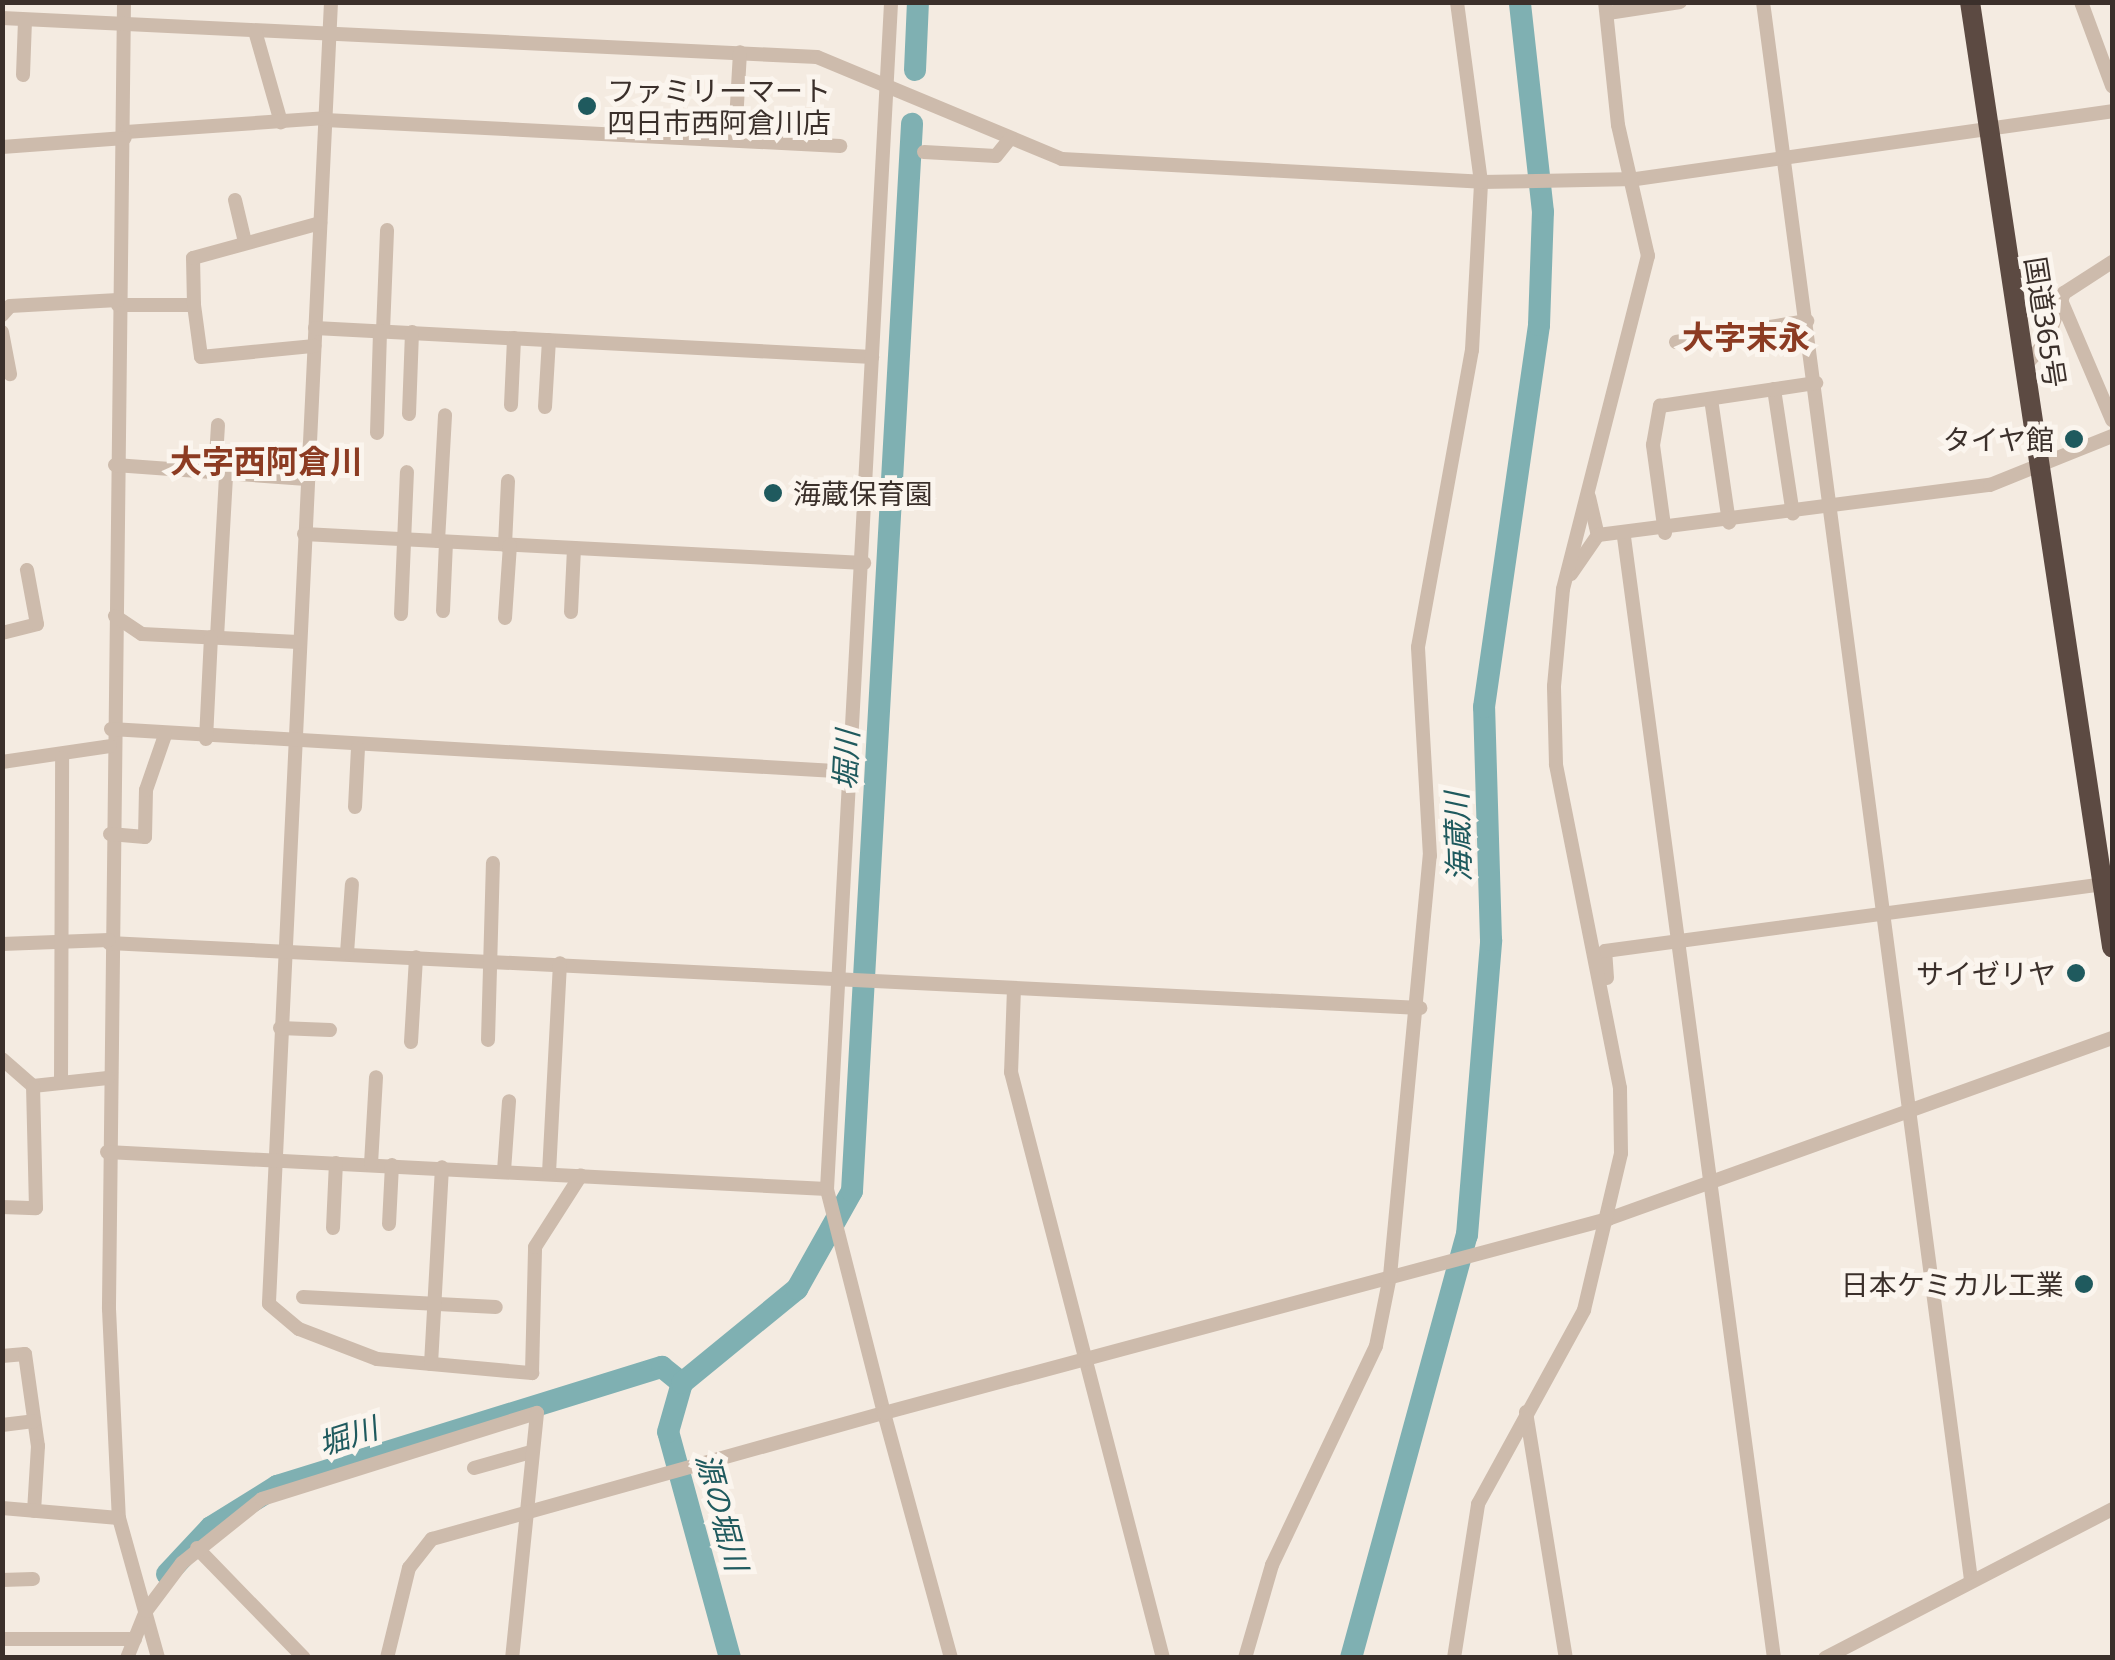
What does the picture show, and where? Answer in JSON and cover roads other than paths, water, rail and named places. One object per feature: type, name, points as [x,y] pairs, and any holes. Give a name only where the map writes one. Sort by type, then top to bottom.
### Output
[{"type":"highway","name":"国道365号","points":[[1970,2],[2108,884],[2112,947]]},
{"type":"street","points":[[124,2],[128,28],[115,465],[108,1152],[119,1518],[158,1658]]},
{"type":"street","points":[[331,2],[269,1304],[354,1352],[532,1374],[535,1246],[581,1174]]},
{"type":"street","points":[[891,2],[846,979],[827,1188],[951,1658]]},
{"type":"street","points":[[1245,1658],[1272,1564],[1376,1346],[1390,1276],[1420,1008],[1430,856],[1418,647],[1472,350],[1480,182],[1457,2]]},
{"type":"street","points":[[1454,1658],[1473,1522],[1526,1412],[1584,1310],[1608,1218],[1622,1137],[1608,1023],[1556,764],[1554,642],[1587,487],[1646,278],[1632,179],[1618,124],[1607,8],[1680,2]]},
{"type":"street","points":[[1763,2],[1971,1580]]},
{"type":"street","points":[[2082,2],[2112,86]]},
{"type":"street","points":[[2,18],[128,28],[818,57],[1062,159],[1480,182],[1632,179],[2112,111]]},
{"type":"street","points":[[23,75],[25,21]]},
{"type":"street","points":[[255,31],[281,122]]},
{"type":"street","points":[[735,139],[740,52]]},
{"type":"street","points":[[2,147],[325,119],[840,146]]},
{"type":"street","points":[[924,152],[996,156],[1010,140]]},
{"type":"street","points":[[235,200],[245,242]]},
{"type":"street","points":[[314,346],[201,357],[193,258],[320,223]]},
{"type":"street","points":[[376,432],[386,230]]},
{"type":"street","points":[[2025,366],[2047,342],[2060,298],[2112,262]]},
{"type":"street","points":[[2060,298],[2112,420]]},
{"type":"street","points":[[10,374],[2,332],[10,306],[118,302],[194,305]]},
{"type":"street","points":[[1676,342],[1807,321]]},
{"type":"street","points":[[314,328],[872,357]]},
{"type":"street","points":[[409,414],[412,332]]},
{"type":"street","points":[[512,405],[514,338]]},
{"type":"street","points":[[546,407],[549,340]]},
{"type":"street","points":[[1665,532],[1652,446],[1660,406],[1816,383]]},
{"type":"street","points":[[1774,389],[1793,514]]},
{"type":"street","points":[[1711,399],[1729,523]]},
{"type":"street","points":[[443,610],[445,414]]},
{"type":"street","points":[[206,739],[214,637],[218,425]]},
{"type":"street","points":[[1598,535],[1624,537],[1665,532],[1990,485],[2112,436]]},
{"type":"street","points":[[115,465],[306,480]]},
{"type":"street","points":[[402,614],[407,472]]},
{"type":"street","points":[[504,618],[508,481]]},
{"type":"street","points":[[1564,582],[1598,535],[1587,487]]},
{"type":"street","points":[[304,534],[864,563]]},
{"type":"street","points":[[1624,537],[1774,1658]]},
{"type":"street","points":[[571,612],[574,548]]},
{"type":"street","points":[[2,633],[37,624],[26,570]]},
{"type":"street","points":[[116,616],[142,634],[298,642]]},
{"type":"street","points":[[111,729],[358,748],[853,772]]},
{"type":"street","points":[[110,834],[144,837],[146,790],[165,735]]},
{"type":"street","points":[[2,762],[62,758],[110,746]]},
{"type":"street","points":[[354,807],[358,748]]},
{"type":"street","points":[[60,1082],[57,940],[62,758]]},
{"type":"street","points":[[488,1040],[494,960],[494,863]]},
{"type":"street","points":[[347,953],[352,884]]},
{"type":"street","points":[[1608,1023],[1605,951],[2108,884]]},
{"type":"street","points":[[2,944],[109,942],[1420,1008]]},
{"type":"street","points":[[411,1042],[416,957]]},
{"type":"street","points":[[550,1173],[560,963]]},
{"type":"street","points":[[1014,988],[1010,1072],[1163,1658]]},
{"type":"street","points":[[280,1028],[330,1030]]},
{"type":"street","points":[[387,1655],[421,1549],[523,1515],[679,1471],[1608,1218],[1710,1186],[2112,1038]]},
{"type":"street","points":[[4,1061],[34,1086],[108,1078]]},
{"type":"street","points":[[371,1164],[376,1077]]},
{"type":"street","points":[[2,1207],[36,1208],[34,1086]]},
{"type":"street","points":[[504,1170],[509,1101]]},
{"type":"street","points":[[108,1152],[827,1188]]},
{"type":"street","points":[[333,1228],[336,1163]]},
{"type":"street","points":[[389,1224],[392,1165]]},
{"type":"street","points":[[431,1364],[442,1167]]},
{"type":"street","points":[[304,1297],[496,1307]]},
{"type":"street","points":[[2,1356],[25,1354],[34,1420],[34,1511]]},
{"type":"street","points":[[1526,1412],[1566,1658]]},
{"type":"street","points":[[114,1658],[144,1606],[197,1548],[280,1490],[537,1413],[523,1515],[512,1658]]},
{"type":"street","points":[[2,1425],[34,1420]]},
{"type":"street","points":[[474,1468],[530,1452]]},
{"type":"street","points":[[2,1508],[119,1518]]},
{"type":"street","points":[[1826,1658],[2112,1509]]},
{"type":"street","points":[[197,1548],[304,1658]]},
{"type":"street","points":[[2,1580],[33,1579]]},
{"type":"street","points":[[2,1639],[127,1639]]},
{"type":"street","points":[[127,1639],[127,1658]]},
{"type":"waterway","name":"堀川","points":[[915,70],[918,2]]},
{"type":"waterway","name":"海蔵川","points":[[1351,1658],[1467,1235],[1491,940],[1484,707],[1539,325],[1543,212],[1520,2]]},
{"type":"waterway","name":"堀川","points":[[730,1658],[668,1432],[682,1383],[797,1289],[852,1191],[912,124]]},
{"type":"waterway","name":"堀川","points":[[167,1574],[211,1527],[277,1486],[662,1367],[682,1383]]},
{"type":"place","name":"ファミリーマート 四日市西阿倉川店","points":[[587,106]]},
{"type":"place","name":"タイヤ館","points":[[2074,439]]},
{"type":"place","name":"海蔵保育園","points":[[773,493]]},
{"type":"place","name":"サイゼリヤ","points":[[2076,973]]},
{"type":"place","name":"日本ケミカル工業","points":[[2084,1284]]},
{"type":"district","name":"大字末永","points":[[1746,337]]},
{"type":"district","name":"大字西阿倉川","points":[[266,461]]},
{"type":"water label","name":"源の堀川","points":[[722,1512]]}]
